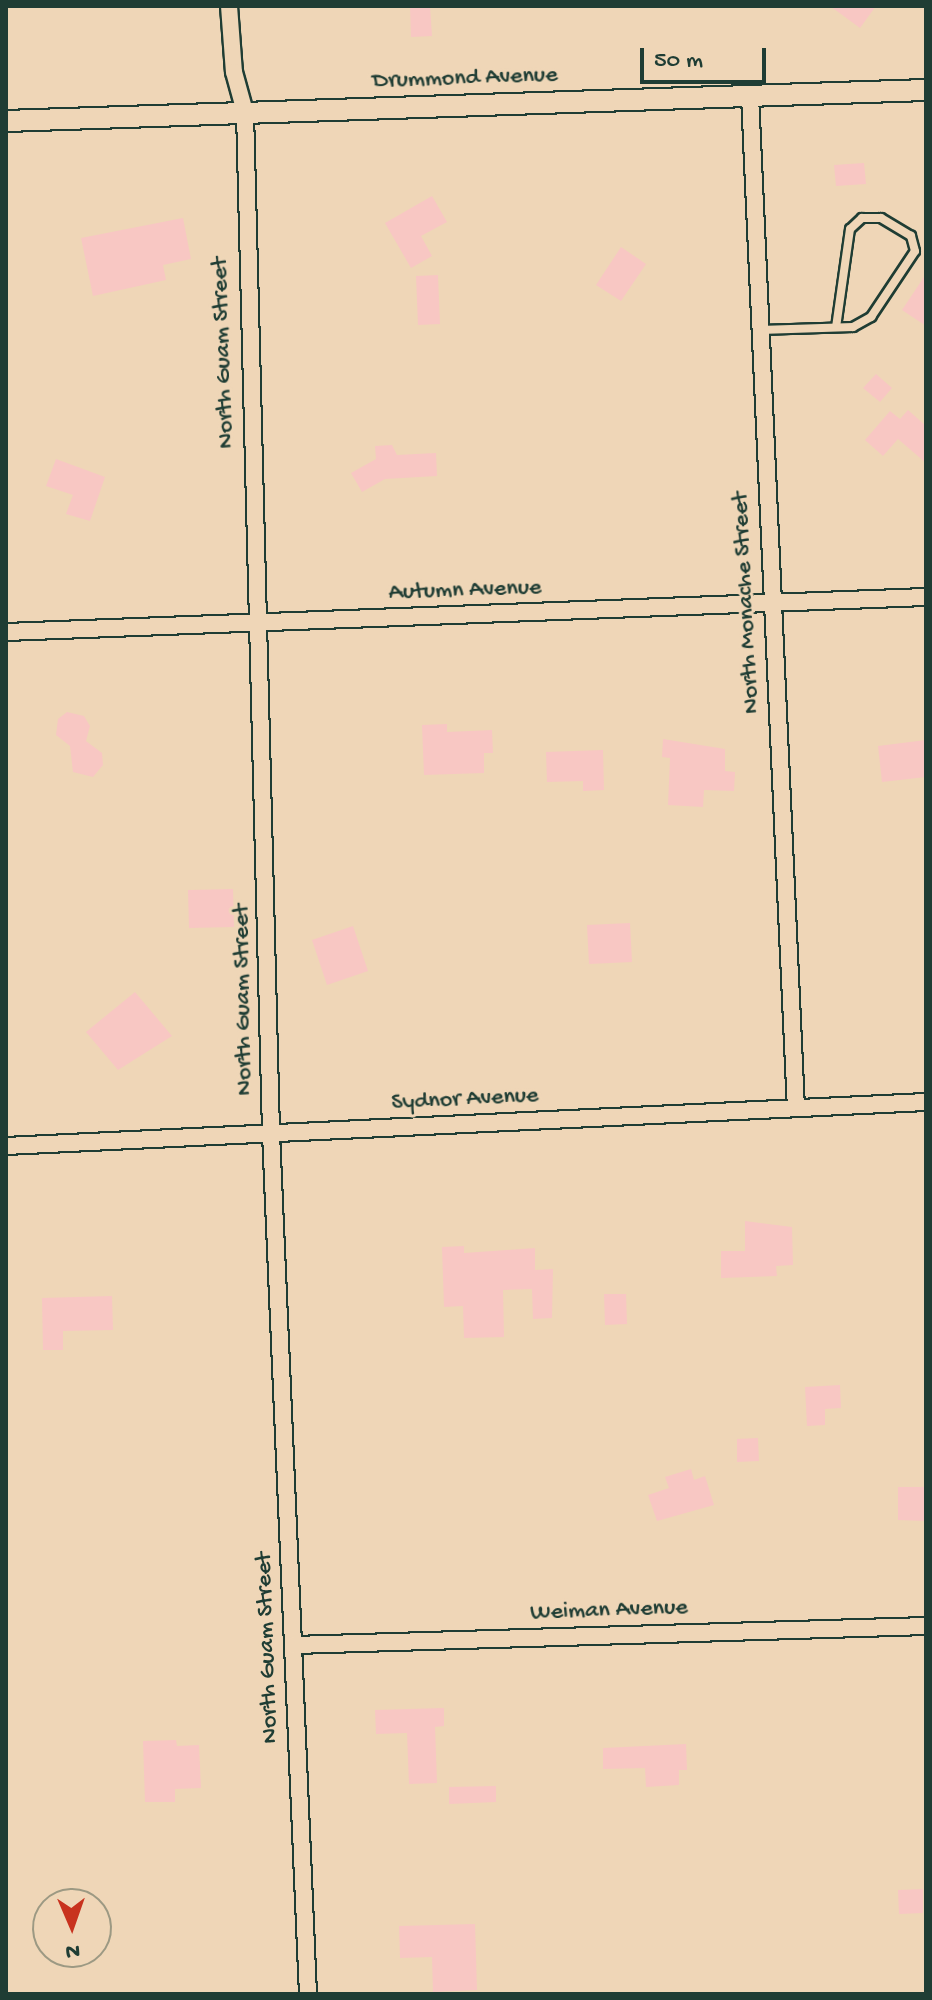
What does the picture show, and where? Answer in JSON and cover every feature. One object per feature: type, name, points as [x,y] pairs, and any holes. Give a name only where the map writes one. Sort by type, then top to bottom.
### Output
[{"type":"street","name":"North Guam Street","points":[[229,6],[234,72],[245,112],[271,1133],[308,1994]]},
{"type":"street","name":"Drummond Avenue","points":[[6,121],[926,90]]},
{"type":"street","name":"North Monache Street","points":[[750,96],[770,603],[796,1108]]},
{"type":"street","name":"Autumn Avenue","points":[[6,632],[926,597]]},
{"type":"street","name":"Sydnor Avenue","points":[[6,1146],[926,1102]]},
{"type":"street","name":"Weiman Avenue","points":[[294,1645],[926,1626]]},
{"type":"lane","points":[[760,330],[836,327],[871,317],[912,258],[911,236],[881,218],[862,218],[850,229],[836,327]]},
{"type":"building","points":[[410,6],[430,6],[432,36],[411,37]]},
{"type":"building","points":[[830,6],[876,6],[860,28]]},
{"type":"building","points":[[864,163],[866,184],[836,186],[834,165]]},
{"type":"building","points":[[432,196],[447,222],[421,236],[432,256],[411,268],[385,223]]},
{"type":"building","points":[[183,218],[191,259],[163,265],[166,280],[93,296],[81,238]]},
{"type":"building","points":[[621,247],[646,264],[621,301],[596,285]]},
{"type":"building","points":[[926,274],[926,326],[902,310]]},
{"type":"building","points":[[438,275],[440,324],[418,325],[416,276]]},
{"type":"building","points":[[876,374],[892,388],[880,402],[863,388]]},
{"type":"building","points":[[908,410],[926,426],[926,463],[898,439],[883,456],[865,440],[890,411],[900,419]]},
{"type":"building","points":[[392,445],[397,455],[436,453],[437,476],[385,479],[362,492],[351,473],[376,459],[375,446]]},
{"type":"building","points":[[56,459],[105,477],[90,521],[66,514],[73,495],[46,486]]},
{"type":"building","points":[[67,712],[84,716],[90,726],[86,741],[102,753],[103,765],[93,777],[73,772],[70,746],[56,735],[58,719]]},
{"type":"building","points":[[447,724],[447,732],[492,730],[493,753],[484,753],[484,773],[424,775],[422,725]]},
{"type":"building","points":[[663,739],[725,749],[725,771],[735,772],[734,791],[704,790],[703,807],[668,805],[670,758],[662,757]]},
{"type":"building","points":[[926,740],[926,777],[882,782],[878,746]]},
{"type":"building","points":[[603,750],[604,790],[583,791],[583,781],[547,782],[546,752]]},
{"type":"building","points":[[233,889],[234,927],[189,928],[188,890]]},
{"type":"building","points":[[630,923],[632,962],[589,964],[587,925]]},
{"type":"building","points":[[353,926],[368,971],[327,985],[312,940]]},
{"type":"building","points":[[135,992],[172,1036],[118,1070],[86,1032]]},
{"type":"building","points":[[745,1221],[792,1227],[793,1265],[776,1266],[777,1276],[721,1278],[721,1251],[745,1251]]},
{"type":"building","points":[[464,1246],[464,1253],[535,1248],[535,1270],[553,1269],[552,1318],[533,1319],[532,1289],[503,1290],[504,1337],[464,1338],[463,1306],[444,1307],[442,1247]]},
{"type":"building","points":[[604,1294],[626,1294],[627,1324],[605,1325]]},
{"type":"building","points":[[112,1296],[113,1330],[63,1331],[63,1350],[43,1350],[42,1298]]},
{"type":"building","points":[[840,1385],[841,1408],[825,1409],[825,1425],[807,1426],[805,1387]]},
{"type":"building","points":[[758,1438],[759,1461],[737,1462],[737,1439]]},
{"type":"building","points":[[691,1469],[694,1480],[705,1476],[714,1505],[657,1521],[648,1495],[669,1488],[665,1477]]},
{"type":"building","points":[[898,1487],[926,1487],[925,1521],[898,1520]]},
{"type":"building","points":[[444,1708],[444,1726],[435,1727],[437,1783],[409,1784],[407,1733],[376,1734],[375,1710]]},
{"type":"building","points":[[176,1740],[177,1746],[199,1745],[201,1788],[175,1789],[175,1802],[145,1802],[143,1741]]},
{"type":"building","points":[[686,1744],[687,1770],[679,1770],[679,1785],[646,1787],[645,1768],[603,1769],[603,1748]]},
{"type":"building","points":[[496,1786],[496,1802],[449,1804],[449,1787]]},
{"type":"building","points":[[923,1889],[923,1913],[899,1914],[898,1890]]},
{"type":"building","points":[[475,1924],[477,1990],[433,1992],[432,1957],[400,1958],[399,1926]]}]
